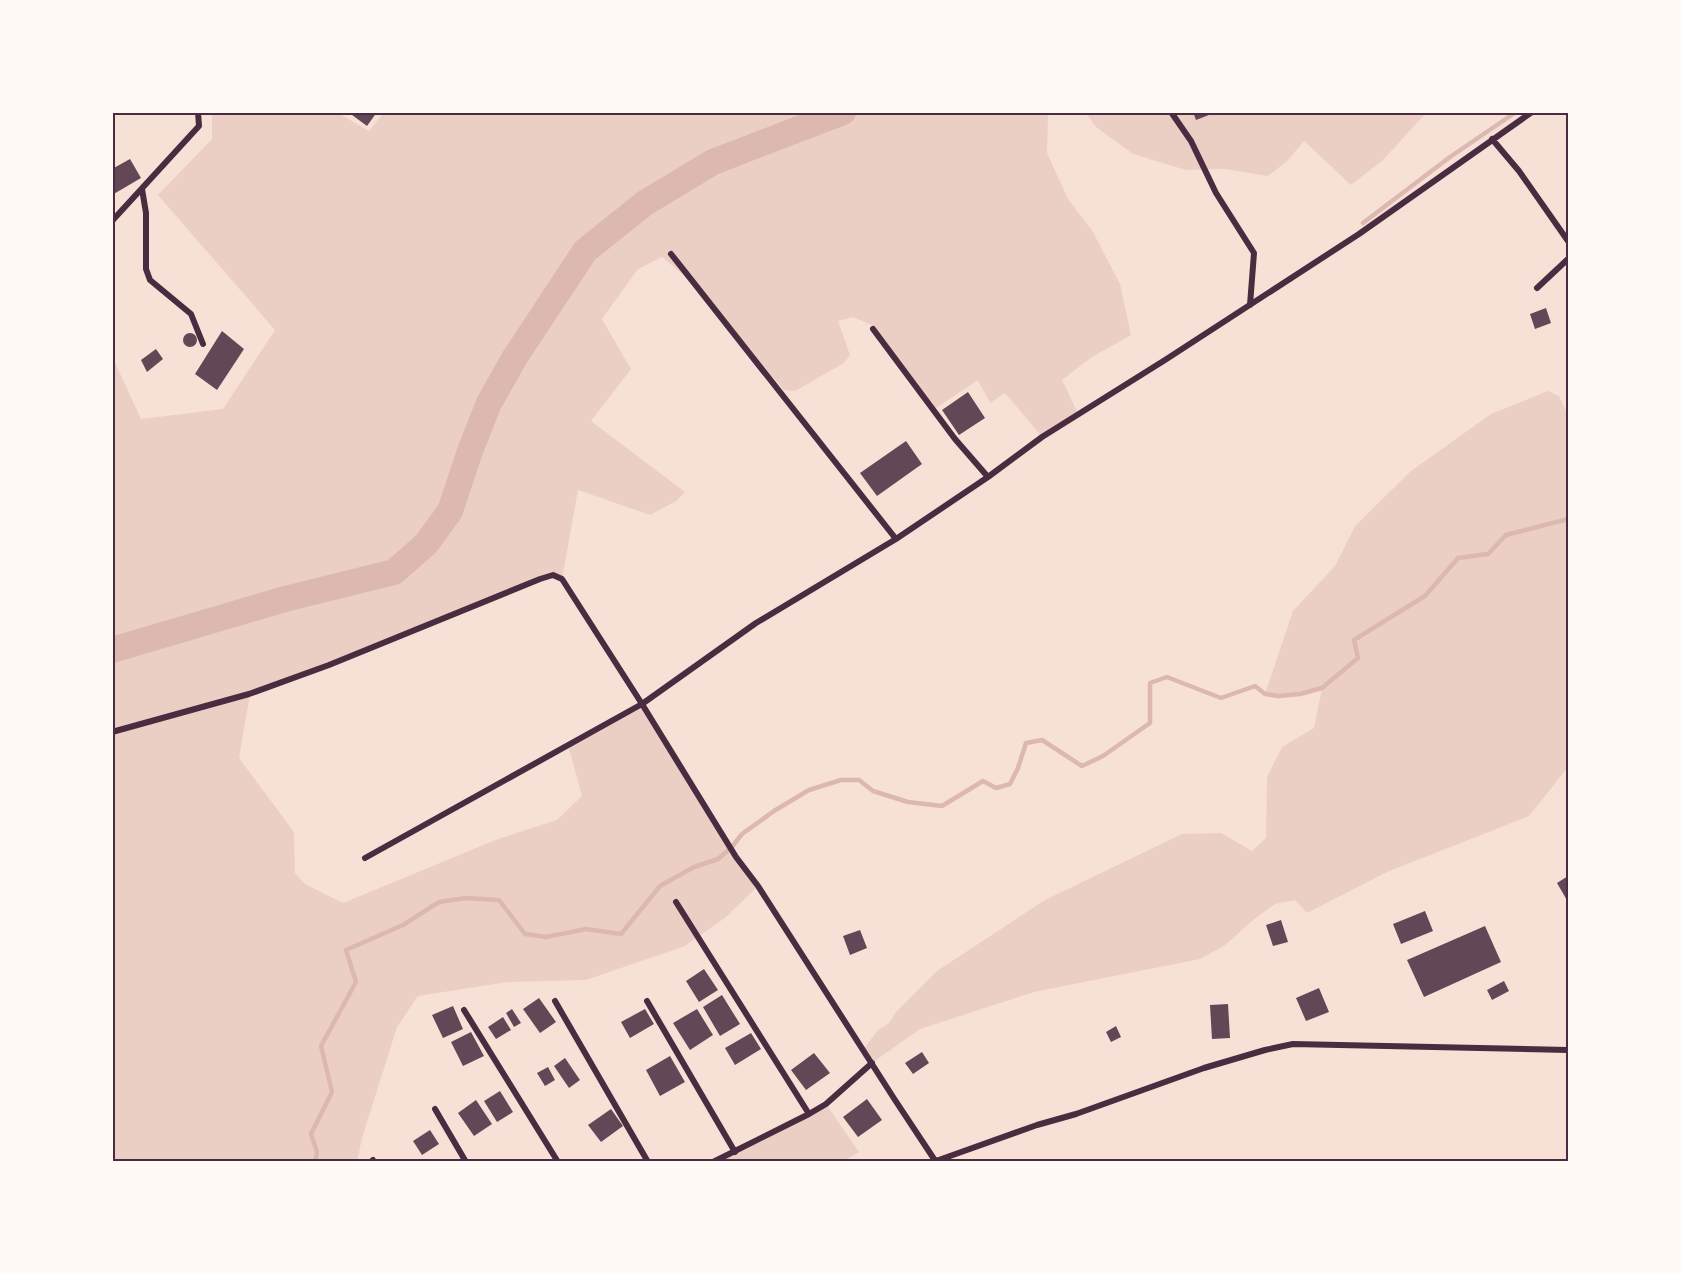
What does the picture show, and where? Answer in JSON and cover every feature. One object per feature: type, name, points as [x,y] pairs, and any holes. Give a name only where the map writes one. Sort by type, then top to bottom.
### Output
[{"type":"street","points":[[112,221],[199,126],[198,112]]},
{"type":"street","points":[[1170,112],[1191,141],[1216,193],[1254,253],[1250,305]]},
{"type":"street","points":[[365,858],[642,704],[756,623],[896,539],[1078,413],[1120,389],[1359,234],[1532,112]]},
{"type":"street","points":[[1492,140],[1519,171],[1569,241]]},
{"type":"street","points":[[142,189],[146,213],[146,268],[150,280],[191,314],[202,345]]},
{"type":"street","points":[[671,254],[896,539]]},
{"type":"street","points":[[1537,288],[1569,259]]},
{"type":"street","points":[[873,329],[955,439],[988,477]]},
{"type":"street","points":[[112,732],[249,694],[329,665],[553,575],[561,579],[736,856],[758,886],[936,1161],[1204,1068],[1293,1044],[1569,1050]]},
{"type":"street","points":[[676,902],[809,1114]]},
{"type":"street","points":[[555,1001],[648,1161]]},
{"type":"street","points":[[647,1002],[735,1152]]},
{"type":"street","points":[[464,1010],[558,1161]]},
{"type":"street","points":[[713,1161],[735,1152],[826,1104],[872,1063]]},
{"type":"street","points":[[435,1109],[466,1161]]},
{"type":"shaded area","points":[[212,112],[338,113],[369,131],[384,112],[1065,113],[1048,114],[1047,153],[1068,199],[1093,232],[1120,284],[1131,335],[1092,357],[1062,380],[1078,413],[1042,437],[1005,393],[990,403],[978,380],[936,408],[874,326],[853,317],[838,321],[850,355],[844,363],[795,391],[784,390],[686,277],[662,257],[638,269],[602,319],[631,369],[591,421],[685,492],[676,501],[650,515],[578,490],[562,579],[553,575],[250,694],[239,758],[294,832],[295,873],[305,884],[343,903],[498,839],[557,820],[582,796],[568,745],[642,704],[758,886],[726,917],[685,946],[586,980],[508,982],[418,996],[397,1027],[362,1138],[357,1162],[113,1161],[112,356],[141,419],[223,409],[275,330],[158,195],[212,139]]},
{"type":"shaded area","points":[[1086,113],[1426,113],[1383,160],[1351,185],[1304,141],[1287,161],[1268,176],[1225,169],[1186,170],[1133,154],[1096,127]]},
{"type":"shaded area","points":[[1548,391],[1559,396],[1568,415],[1568,767],[1529,816],[1387,872],[1307,913],[1295,900],[1275,904],[1224,946],[1200,959],[1034,992],[920,1029],[872,1063],[863,1050],[878,1030],[889,1023],[897,1011],[937,971],[1045,900],[1182,834],[1221,833],[1252,851],[1266,838],[1267,777],[1282,747],[1314,728],[1322,688],[1300,694],[1279,696],[1265,694],[1293,611],[1335,566],[1355,526],[1411,471],[1491,414]]},
{"type":"shaded area","points":[[826,1104],[859,1152],[844,1161],[713,1162]]},
{"type":"building","points":[[348,112],[377,112],[367,126]]},
{"type":"building","points":[[1193,112],[1214,112],[1214,113],[1196,120]]},
{"type":"building","points":[[130,159],[141,178],[112,195],[112,169]]},
{"type":"building","points":[[1546,308],[1551,323],[1535,329],[1530,314]]},
{"type":"building","points":[[222,331],[244,349],[217,390],[195,374]]},
{"type":"building","points":[[187,333],[193,333],[197,340],[193,347],[187,347],[183,343],[183,337]]},
{"type":"building","points":[[156,349],[163,359],[147,372],[141,360]]},
{"type":"building","points":[[968,392],[985,418],[959,435],[942,410]]},
{"type":"building","points":[[906,441],[922,464],[877,496],[860,473]]},
{"type":"building","points":[[1568,876],[1568,902],[1557,883]]},
{"type":"building","points":[[1425,911],[1433,931],[1401,944],[1393,924]]},
{"type":"building","points":[[1281,920],[1288,942],[1273,946],[1266,925]]},
{"type":"building","points":[[1485,926],[1501,962],[1424,997],[1407,960]]},
{"type":"building","points":[[860,930],[867,948],[850,955],[843,936]]},
{"type":"building","points":[[704,969],[718,990],[699,1002],[686,981]]},
{"type":"building","points":[[1504,981],[1509,991],[1492,1000],[1487,990]]},
{"type":"building","points":[[1319,988],[1329,1012],[1306,1021],[1296,998]]},
{"type":"building","points":[[722,995],[740,1024],[720,1036],[703,1007]]},
{"type":"building","points":[[539,998],[556,1022],[540,1033],[523,1009]]},
{"type":"building","points":[[1228,1004],[1230,1038],[1212,1039],[1210,1005]]},
{"type":"building","points":[[453,1006],[463,1029],[443,1038],[432,1015]]},
{"type":"building","points":[[512,1009],[521,1023],[514,1027],[506,1013]]},
{"type":"building","points":[[645,1009],[654,1024],[630,1038],[621,1022]]},
{"type":"building","points":[[697,1009],[713,1035],[690,1050],[673,1023]]},
{"type":"building","points":[[503,1017],[511,1030],[496,1039],[488,1027]]},
{"type":"building","points":[[1116,1026],[1121,1037],[1111,1042],[1106,1032]]},
{"type":"building","points":[[471,1032],[484,1056],[463,1066],[451,1042]]},
{"type":"building","points":[[751,1033],[761,1049],[735,1065],[725,1048]]},
{"type":"building","points":[[922,1052],[929,1063],[913,1074],[905,1063]]},
{"type":"building","points":[[814,1053],[830,1073],[806,1090],[791,1070]]},
{"type":"building","points":[[670,1056],[685,1082],[660,1096],[646,1070]]},
{"type":"building","points":[[565,1058],[580,1080],[569,1088],[554,1066]]},
{"type":"building","points":[[548,1067],[555,1080],[545,1086],[537,1073]]},
{"type":"building","points":[[500,1091],[513,1112],[497,1122],[484,1101]]},
{"type":"building","points":[[867,1099],[882,1120],[858,1137],[843,1117]]},
{"type":"building","points":[[476,1100],[492,1124],[474,1136],[458,1113]]},
{"type":"building","points":[[611,1109],[623,1126],[601,1142],[588,1125]]},
{"type":"building","points":[[430,1130],[439,1144],[422,1155],[413,1141]]},
{"type":"waterway","points":[[112,650],[285,599],[394,572],[426,544],[450,511],[489,403],[515,357],[585,251],[645,203],[713,162],[843,112]]},
{"type":"waterway","points":[[1363,223],[1450,157],[1516,112]]},
{"type":"waterway","points":[[315,1162],[317,1152],[311,1134],[332,1092],[321,1046],[356,982],[346,950],[403,925],[439,902],[466,898],[499,900],[525,934],[546,937],[586,929],[621,934],[660,886],[694,867],[718,859],[742,834],[809,790],[841,780],[859,780],[873,791],[908,802],[942,806],[983,781],[996,788],[1010,784],[1026,743],[1042,740],[1082,766],[1103,756],[1150,723],[1150,683],[1167,677],[1221,698],[1255,686],[1265,694],[1279,696],[1300,694],[1322,688],[1358,658],[1354,640],[1425,596],[1458,558],[1488,554],[1506,535],[1568,519]]}]
